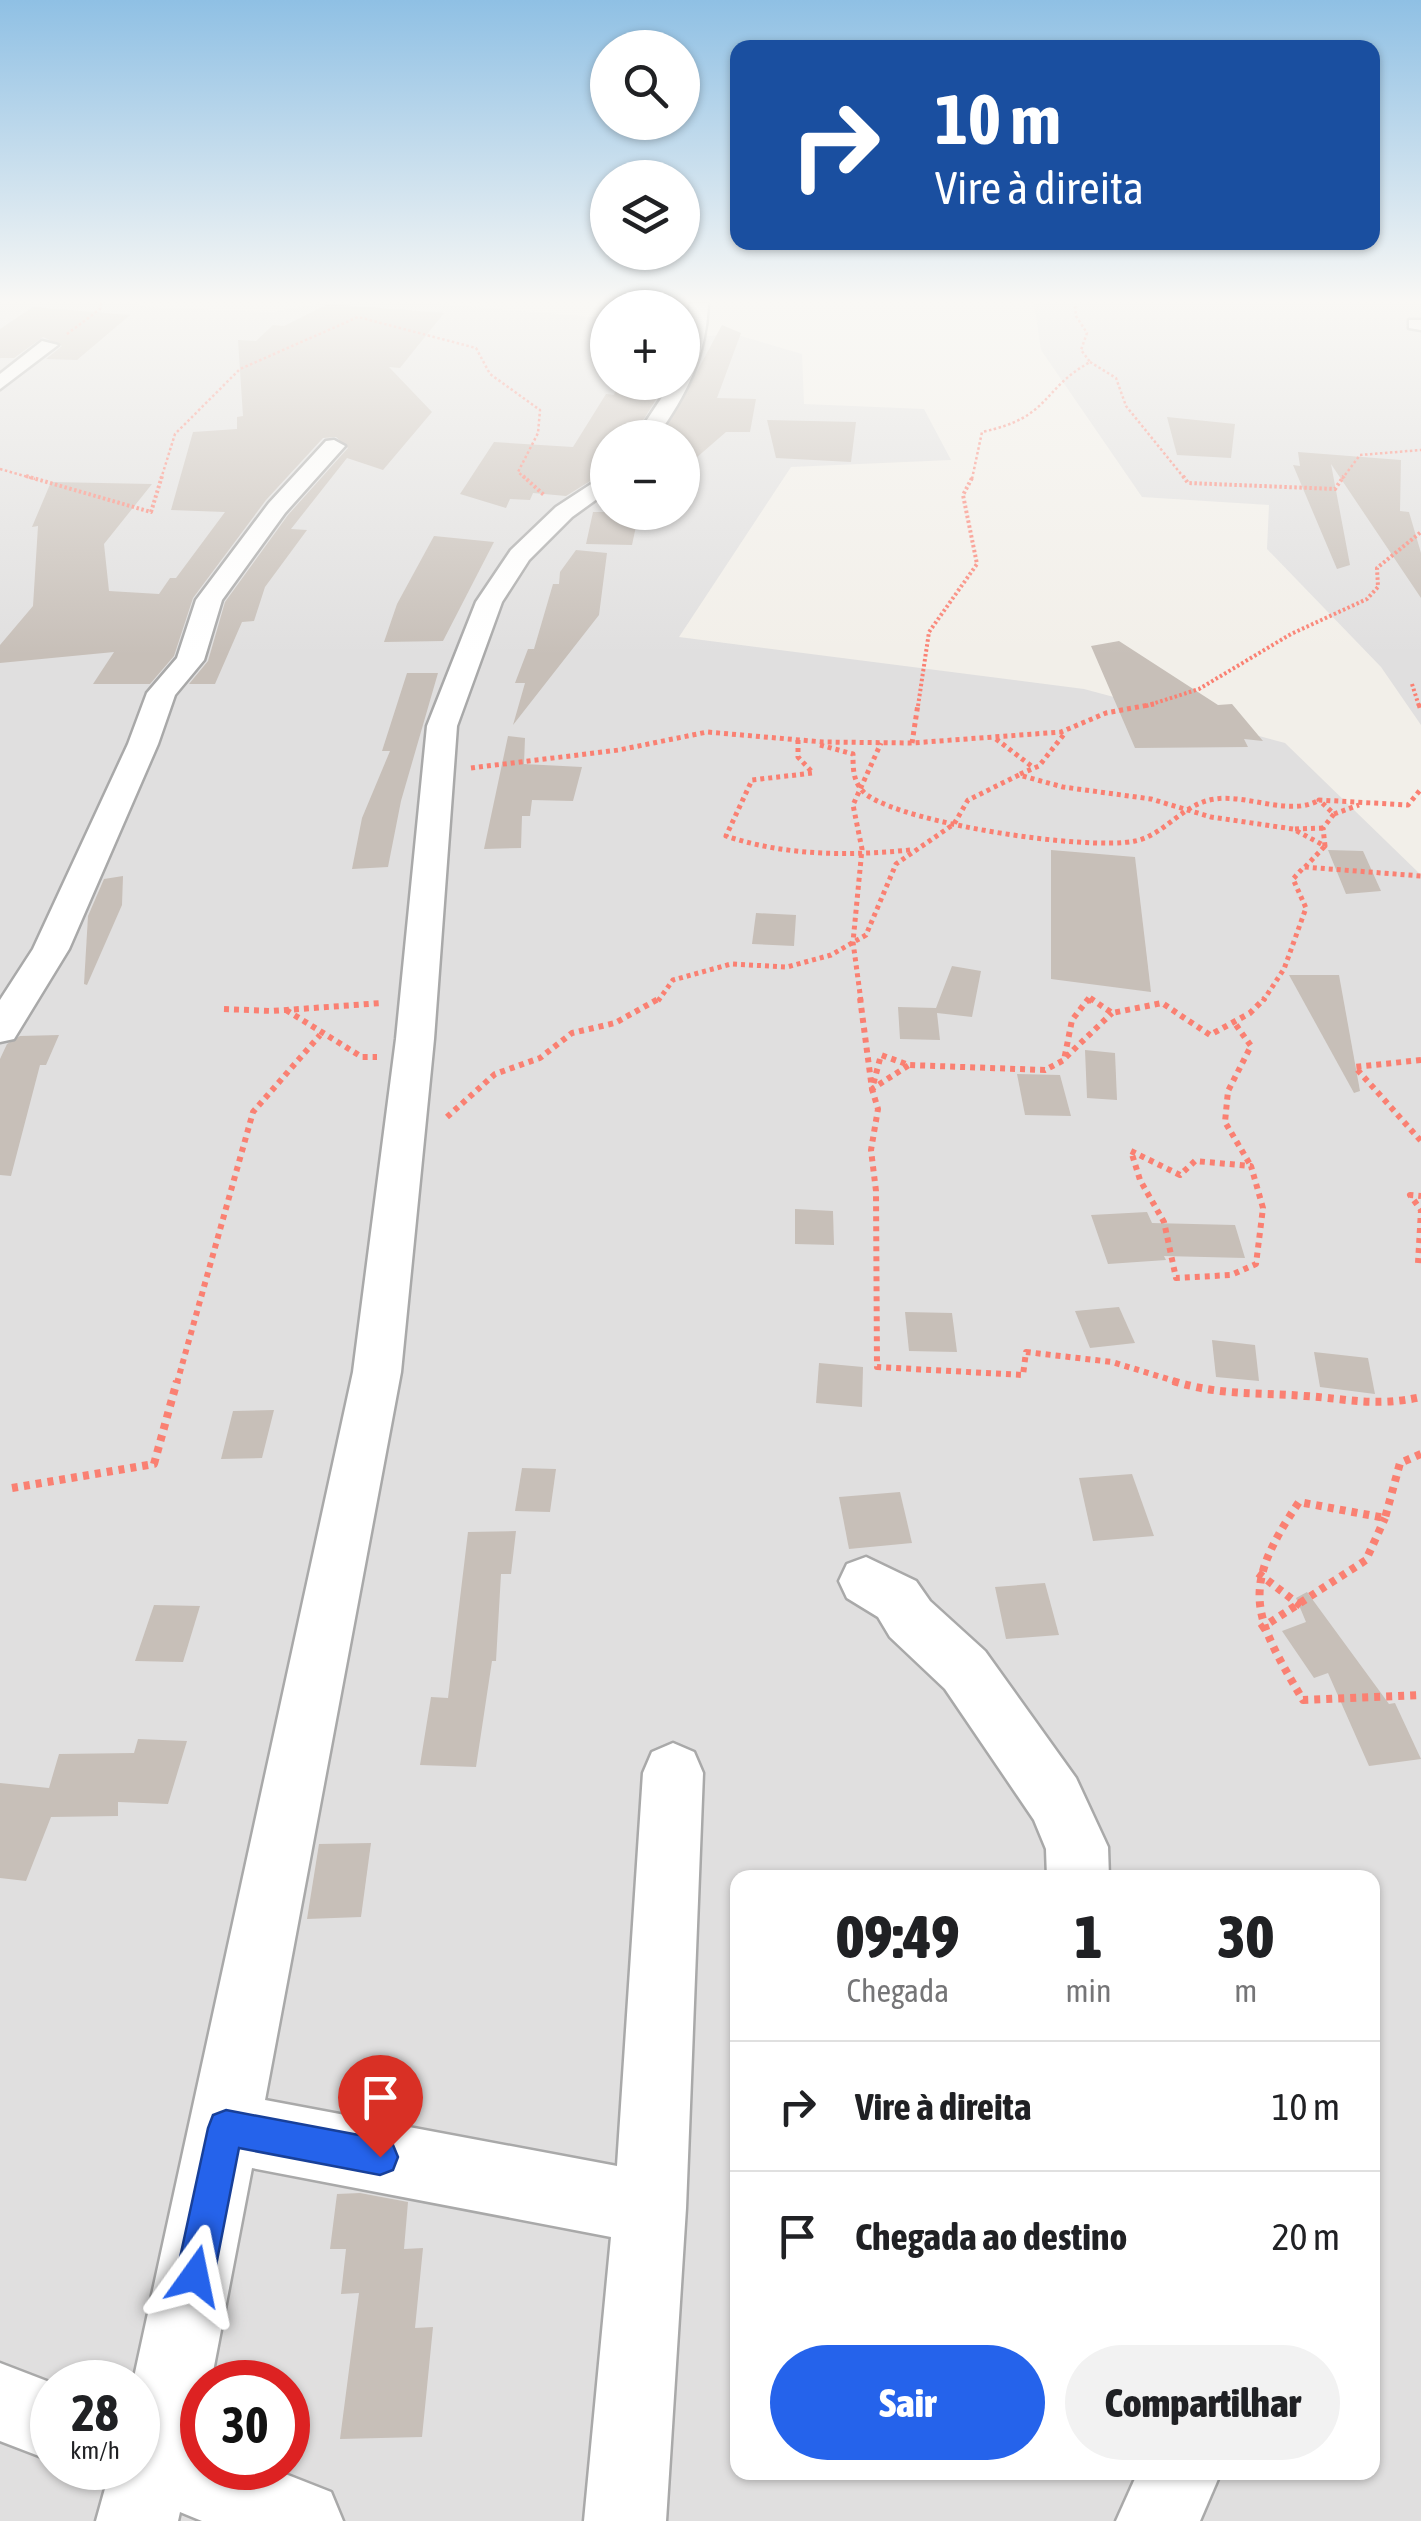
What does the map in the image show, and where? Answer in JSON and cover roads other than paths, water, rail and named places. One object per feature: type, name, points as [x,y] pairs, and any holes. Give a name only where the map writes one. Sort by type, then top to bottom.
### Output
[{"type":"street","points":[[0,1030],[51,949],[143,744],[161,693],[190,660],[210,600],[277,508],[334,446]]},
{"type":"street","points":[[160,2416],[180,2350],[378,1372],[413,1057],[442,726],[489,602],[520,555],[564,512],[590,493]]},
{"type":"street","points":[[866,1581],[897,1600],[910,1619],[965,1670],[1055,1799],[1078,1847],[1078,1870]]},
{"type":"street","points":[[625,2521],[650,2208],[673,1772]]},
{"type":"street","points":[[226,2128],[650,2208]]},
{"type":"street","points":[[0,2402],[30,2414]]},
{"type":"street","points":[[1157,2521],[1177,2480]]},
{"type":"street","points":[[160,2484],[302,2521]]}]
